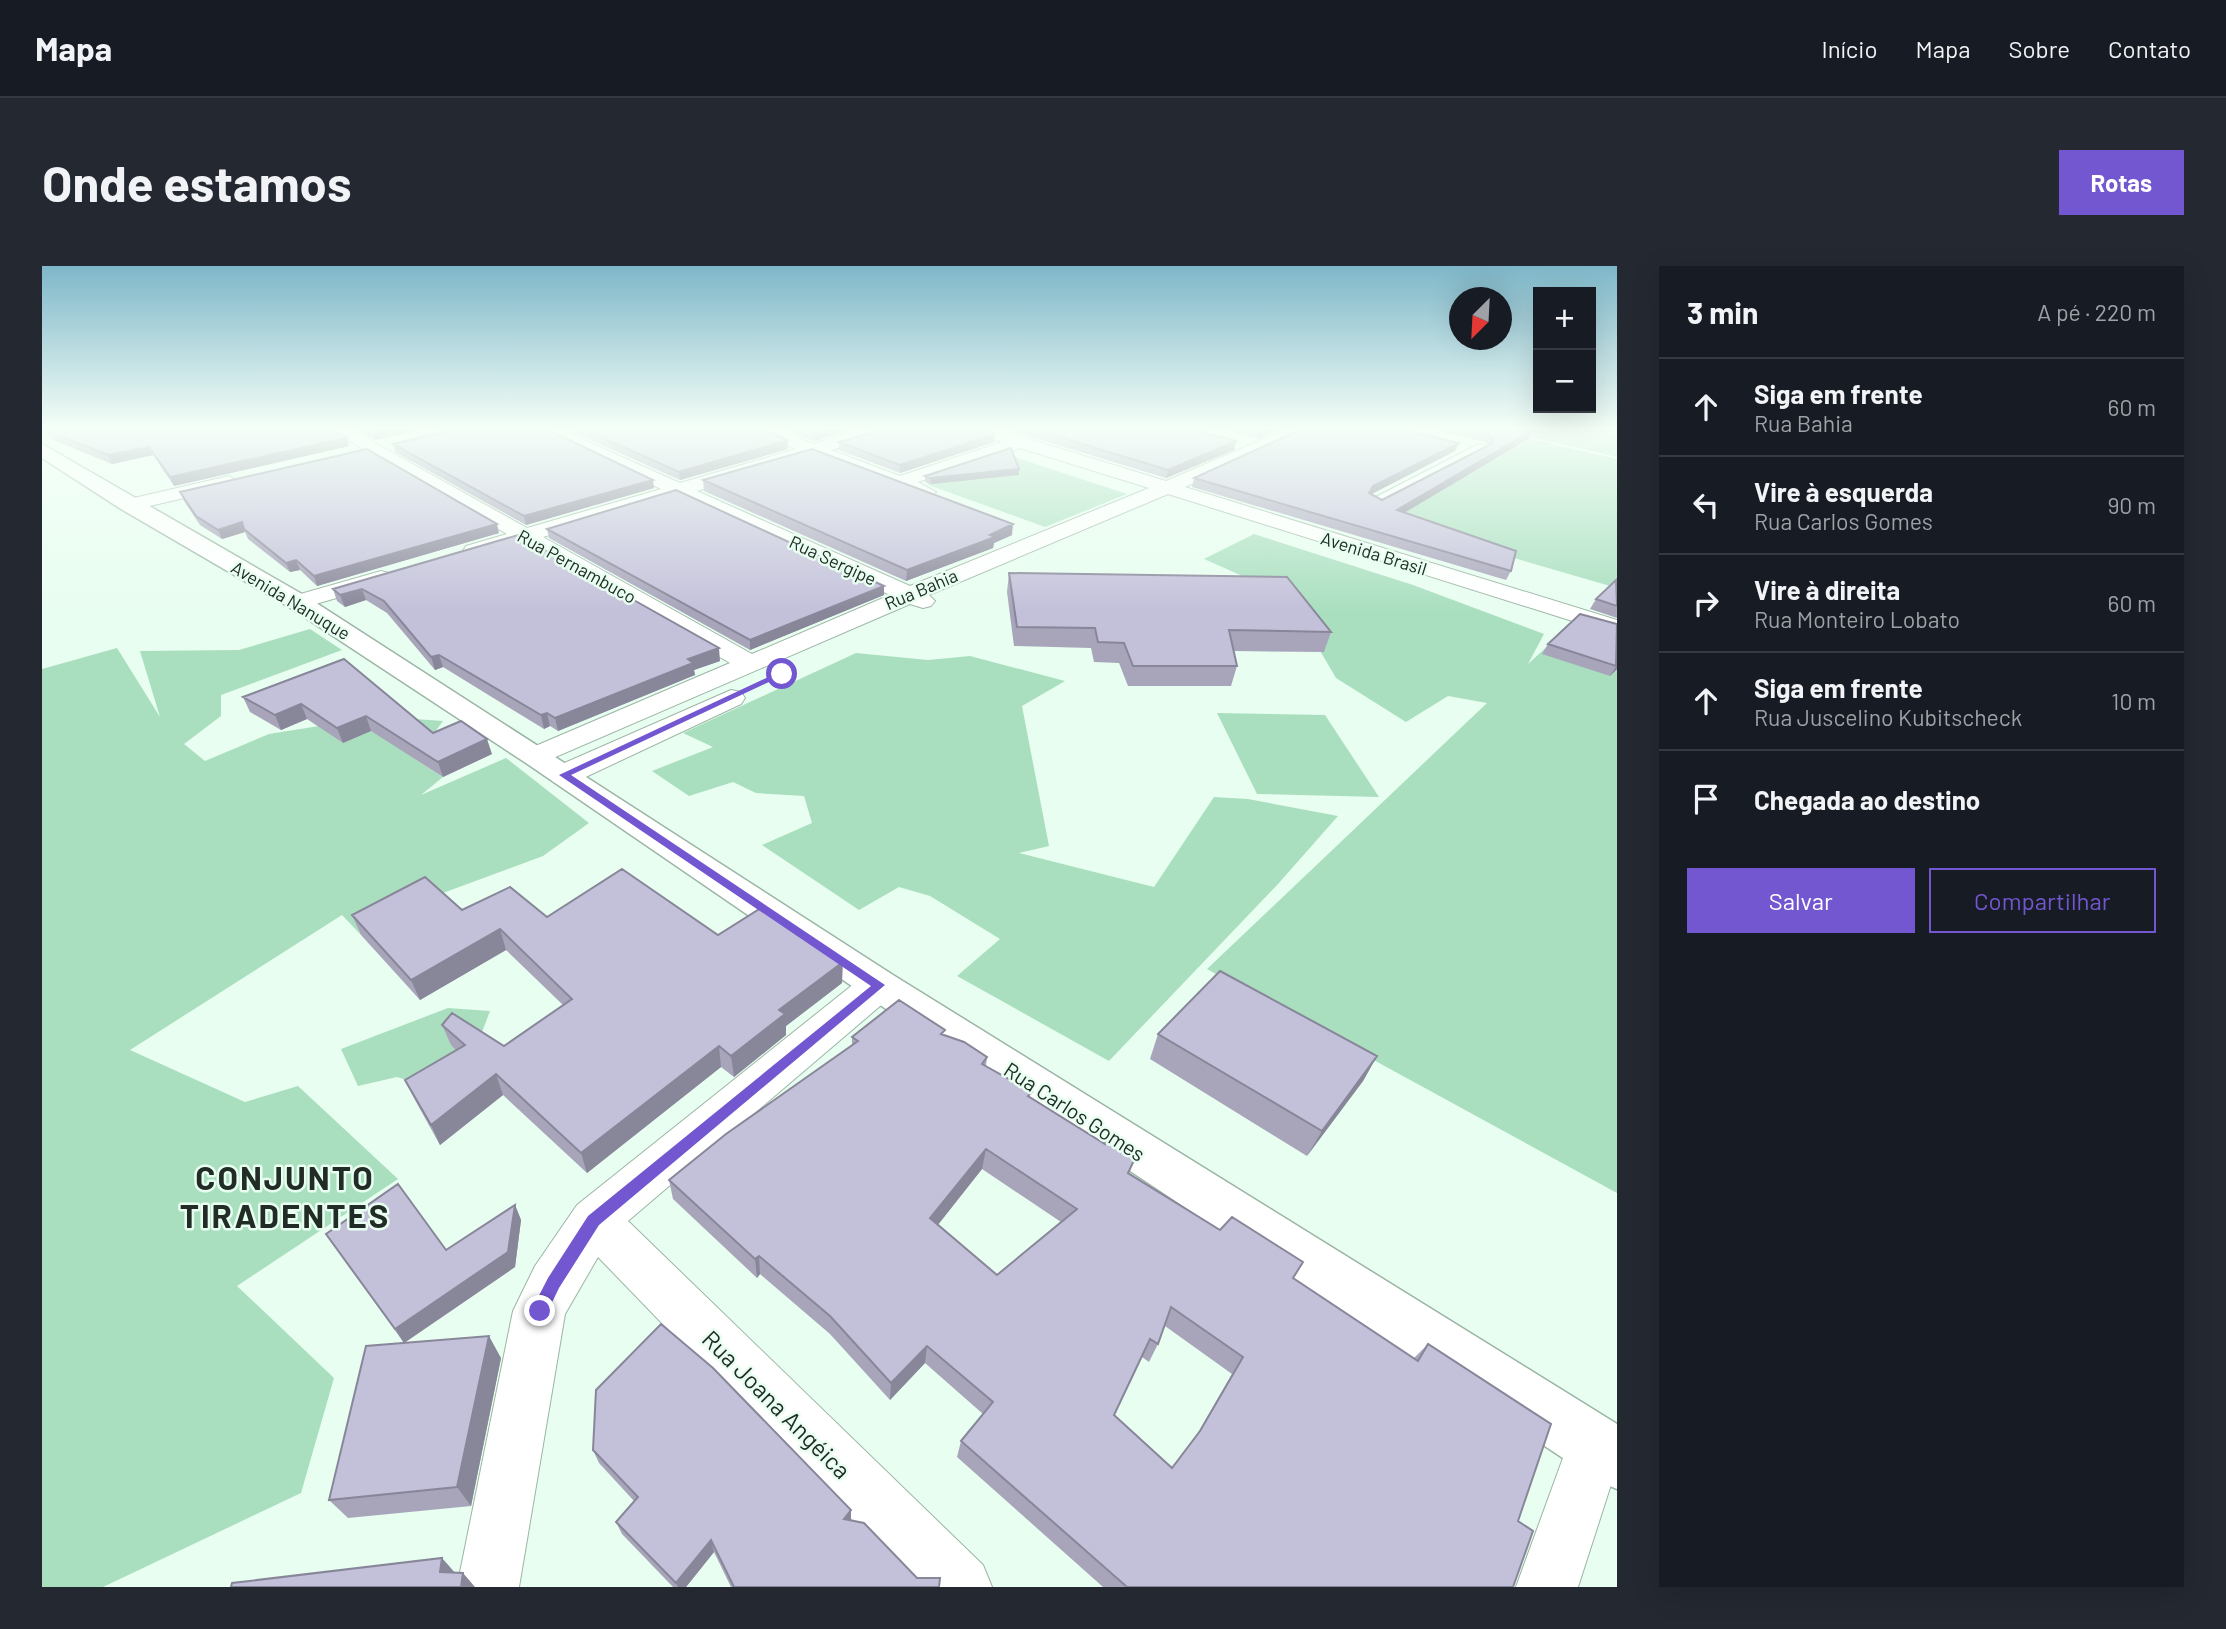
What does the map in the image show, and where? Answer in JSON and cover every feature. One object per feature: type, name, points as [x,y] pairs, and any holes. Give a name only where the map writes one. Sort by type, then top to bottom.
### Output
[{"type":"main road","name":"Avenida Nanuque","points":[[102,489],[298,602],[550,765]]},
{"type":"main road","name":"Rua Carlos Gomes","points":[[550,765],[879,985],[1606,1452]]},
{"type":"street","points":[[128,505],[199,489]]},
{"type":"street","name":"Rua Pernambuco","points":[[440,489],[748,663]]},
{"type":"street","name":"Rua Sergipe","points":[[679,489],[934,606]]},
{"type":"street","points":[[458,556],[686,489]]},
{"type":"street","points":[[918,489],[948,500]]},
{"type":"street","name":"Avenida Brasil","points":[[1152,489],[1617,641]]},
{"type":"street","name":"Rua Bahia","points":[[550,765],[934,606],[1068,546],[1178,489]]},
{"type":"street","points":[[1378,501],[1402,489]]},
{"type":"street","name":"Avenida Brasil","points":[[1167,494],[1617,628]]},
{"type":"street","name":"Rua Bahia","points":[[550,765],[748,663],[1044,537],[1167,494]]},
{"type":"street","points":[[1020,527],[1068,546]]},
{"type":"street","points":[[298,602],[404,571]]},
{"type":"street","points":[[488,1587],[540,1311],[553,1283],[594,1220],[879,985]]},
{"type":"street","name":"Rua Joana Angéica","points":[[594,1220],[961,1587]]},
{"type":"street","points":[[1547,1587],[1606,1452]]},
{"type":"green space","points":[[939,489],[1111,489],[1127,494],[1045,527]]},
{"type":"green space","points":[[1443,489],[1617,489],[1617,588],[1387,521]]},
{"type":"green space","points":[[1254,534],[1413,585],[1544,634],[1528,664],[1562,633],[1617,650],[1617,1193],[1207,969],[1487,703],[1448,696],[1406,722],[1336,678],[1288,596],[1204,559]]},
{"type":"green space","points":[[310,629],[342,650],[221,695],[221,716],[184,744],[205,761],[269,734],[319,726],[343,743],[401,718],[443,721],[415,759],[443,777],[421,795],[506,758],[589,823],[543,856],[432,897],[361,935],[342,915],[130,1050],[245,1102],[298,1086],[398,1179],[237,1286],[334,1378],[301,1493],[103,1587],[42,1587],[42,669],[117,648],[160,717],[140,651],[239,650]]},
{"type":"green space","points":[[856,653],[928,660],[970,656],[1065,681],[1022,706],[1049,846],[1019,853],[1154,887],[1214,797],[1248,799],[1338,816],[1278,884],[1109,1061],[957,976],[1000,939],[930,896],[899,887],[859,910],[762,845],[812,823],[804,796],[756,793],[733,782],[689,796],[652,771],[713,747],[683,733]]},
{"type":"green space","points":[[1217,713],[1325,715],[1379,797],[1257,794]]},
{"type":"green space","points":[[448,1008],[490,1011],[474,1053],[422,1085],[397,1077],[358,1086],[341,1049]]},
{"type":"building","points":[[195,489],[436,489],[497,524],[314,576],[296,560],[286,563],[244,529],[242,522],[218,530],[196,516],[180,492]]},
{"type":"building","points":[[474,489],[622,489],[524,516]]},
{"type":"building","points":[[723,489],[918,489],[1013,524],[990,535],[995,537],[907,570]]},
{"type":"building","points":[[1230,489],[1371,489],[1369,493],[1382,500],[1404,489],[1433,489],[1397,510],[1516,551],[1511,571]]},
{"type":"building","points":[[676,490],[884,586],[750,640],[547,529]]},
{"type":"building","points":[[518,535],[719,648],[688,659],[693,663],[555,718],[547,713],[541,715],[439,655],[431,657],[384,601],[362,589],[340,595],[333,589]]},
{"type":"building","points":[[1009,573],[1287,577],[1331,632],[1229,630],[1237,666],[1133,666],[1124,643],[1098,642],[1095,628],[1017,627]]},
{"type":"building","points":[[1616,580],[1617,606],[1596,599]]},
{"type":"building","points":[[1580,614],[1617,624],[1616,666],[1548,644]]},
{"type":"building","points":[[344,659],[433,733],[461,721],[487,739],[438,762],[366,716],[337,728],[301,704],[275,715],[243,697]]},
{"type":"building","points":[[622,869],[718,935],[761,908],[843,962],[779,1010],[785,1014],[731,1056],[719,1046],[581,1153],[496,1074],[431,1125],[405,1080],[465,1045],[442,1025],[452,1013],[504,1046],[572,999],[500,929],[411,980],[352,915],[425,877],[462,910],[510,887],[547,917]]},
{"type":"building","points":[[1220,971],[1377,1056],[1322,1131],[1158,1034]]},
{"type":"building","points":[[899,1000],[945,1030],[941,1034],[964,1042],[987,1057],[982,1064],[1032,1092],[1028,1096],[1105,1144],[1109,1136],[1137,1154],[1128,1173],[1220,1230],[1232,1217],[1303,1262],[1293,1278],[1418,1361],[1428,1344],[1551,1424],[1518,1521],[1533,1531],[1513,1587],[1127,1587],[961,1441],[993,1402],[927,1346],[891,1383],[830,1316],[759,1256],[755,1259],[669,1180],[726,1134],[858,1041],[852,1037]],"holes":[[[986,1149],[1077,1209],[997,1275],[930,1218]],[[1171,1307],[1243,1357],[1200,1431],[1172,1468],[1114,1415],[1150,1339],[1158,1344]]]},
{"type":"building","points":[[398,1184],[446,1250],[515,1205],[508,1252],[395,1329],[326,1234]]},
{"type":"building","points":[[661,1324],[713,1368],[851,1510],[844,1519],[864,1523],[917,1578],[940,1578],[939,1587],[734,1587],[711,1540],[676,1583],[616,1522],[638,1497],[593,1450],[596,1390]]},
{"type":"building","points":[[489,1336],[457,1487],[329,1500],[366,1346]]},
{"type":"building","points":[[442,1558],[440,1572],[463,1573],[461,1587],[231,1587],[232,1583]]},
{"type":"district","name":"CONJUNTO TIRADENTES","points":[[285,1196]]},
{"type":"route","points":[[540,1311],[553,1283],[594,1220],[879,985],[564,775],[782,674]]}]
